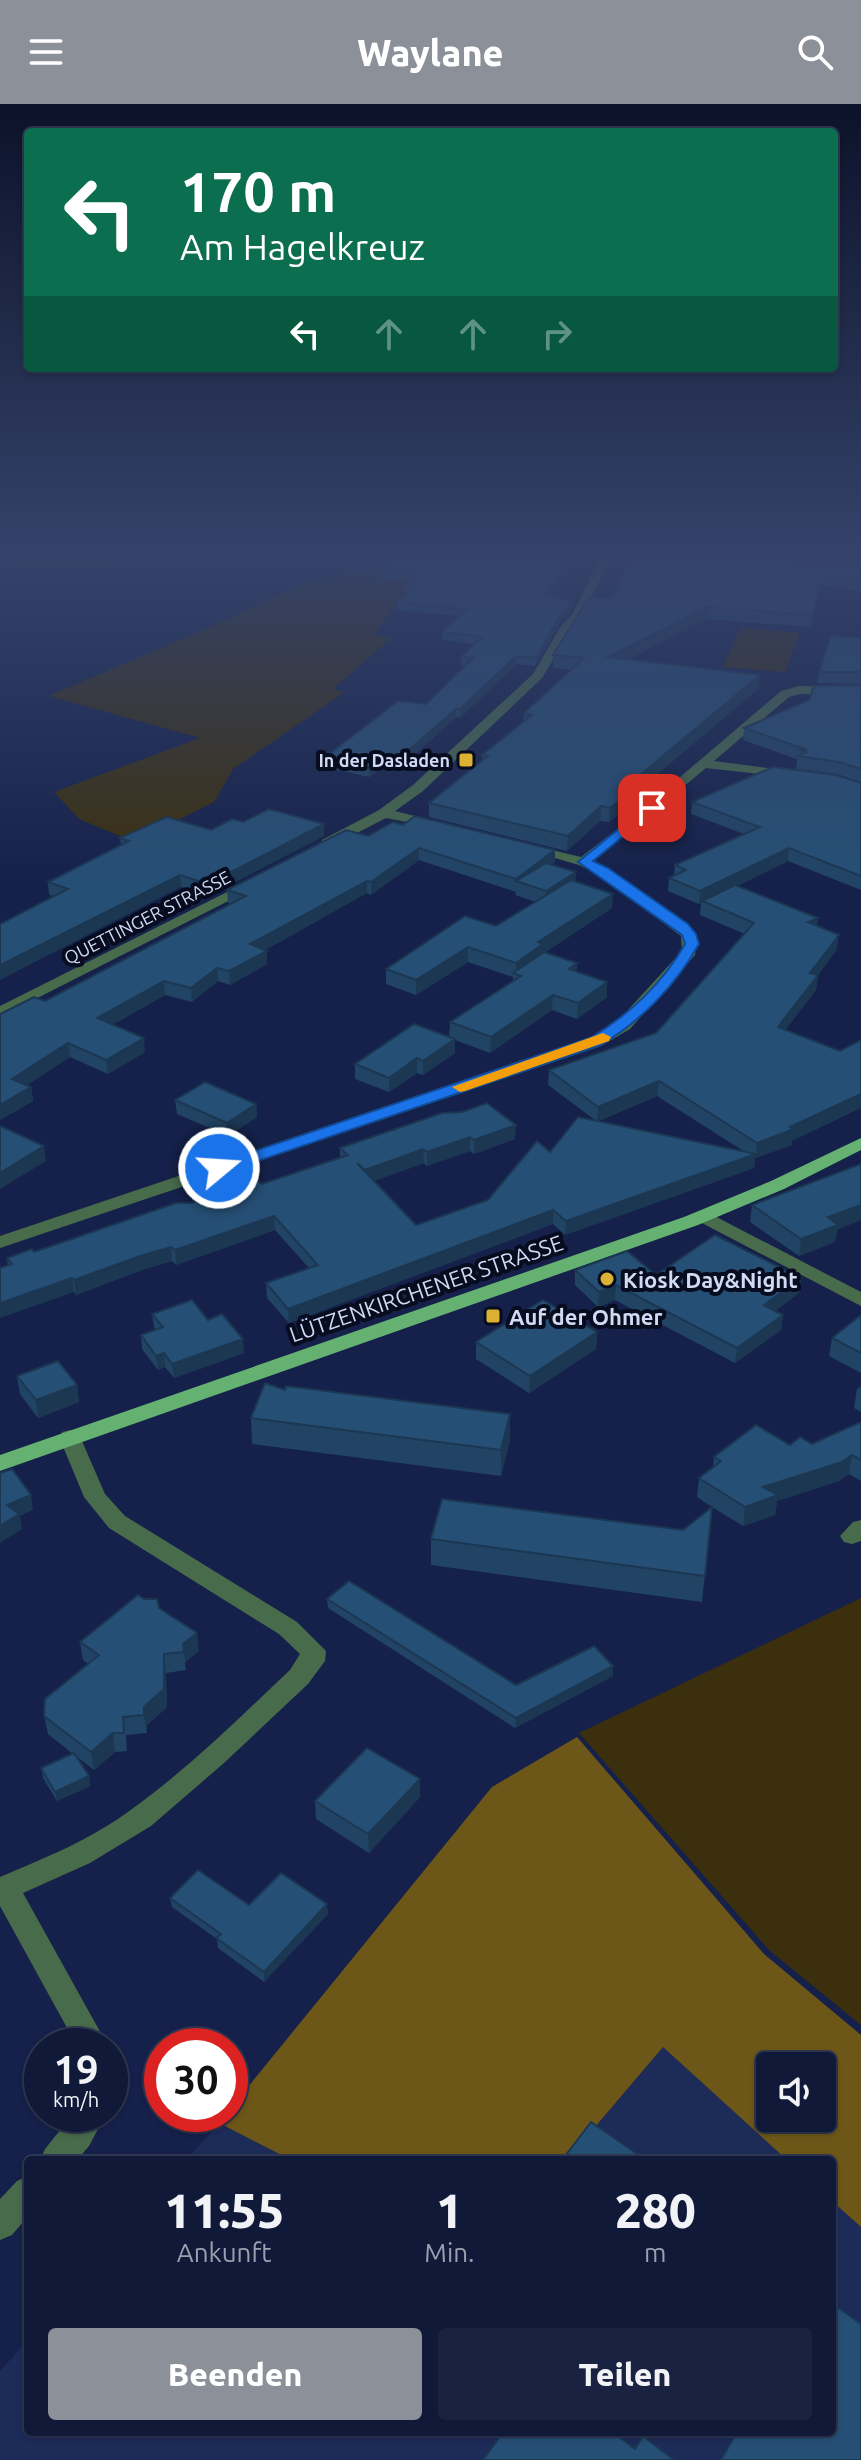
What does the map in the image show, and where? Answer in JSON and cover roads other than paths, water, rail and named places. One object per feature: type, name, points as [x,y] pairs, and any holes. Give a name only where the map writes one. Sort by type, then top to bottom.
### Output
[{"type":"main road","name":"LÜTZENKIRCHENER STRASSE","points":[[0,1463],[705,1217],[810,1172],[861,1143]]},
{"type":"street","points":[[316,849],[384,813],[449,761],[538,676],[545,664]]},
{"type":"street","points":[[584,862],[785,694],[799,690],[861,691]]},
{"type":"street","points":[[704,764],[807,777]]},
{"type":"street","points":[[384,813],[456,831]]},
{"type":"street","points":[[0,1242],[595,1042],[624,1025],[679,966],[692,944],[689,934],[603,871],[584,862],[513,844]]},
{"type":"street","name":"QUETTINGER STRASSE","points":[[0,1012],[263,878]]},
{"type":"street","points":[[705,1217],[861,1300]]},
{"type":"street","points":[[70,1437],[95,1497],[117,1522],[288,1628],[313,1651],[312,1661],[299,1677],[215,1756],[141,1818],[80,1855],[3,1889],[83,2028]]},
{"type":"street","points":[[60,2156],[80,2132]]},
{"type":"street","points":[[0,2224],[24,2197]]},
{"type":"place","name":"In der Dasladen","points":[[466,760]]},
{"type":"place","name":"Kiosk Day&Night","points":[[607,1279]]},
{"type":"place","name":"Auf der Ohmer","points":[[493,1316]]}]
